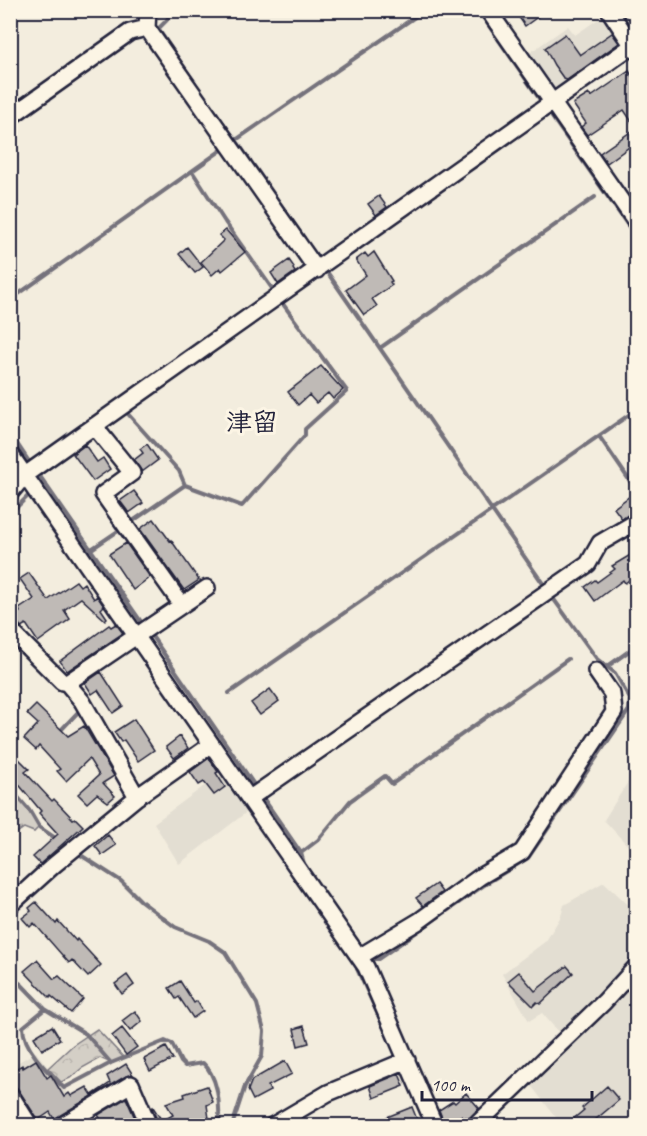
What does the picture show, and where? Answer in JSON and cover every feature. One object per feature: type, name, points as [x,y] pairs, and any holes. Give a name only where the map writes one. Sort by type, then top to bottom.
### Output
[{"type":"street","points":[[148,10],[147,28],[321,267]]},
{"type":"street","points":[[488,10],[548,105],[636,222]]},
{"type":"street","points":[[10,493],[29,472],[548,105],[635,47],[609,10]]},
{"type":"street","points":[[10,117],[130,32],[147,28]]},
{"type":"street","points":[[94,426],[132,473],[103,494],[182,605]]},
{"type":"street","points":[[10,454],[29,472],[143,632],[211,744],[363,959],[402,1062],[435,1125]]},
{"type":"street","points":[[250,798],[588,564],[600,543],[636,522]]},
{"type":"street","points":[[65,683],[207,588]]},
{"type":"street","points":[[10,630],[82,701],[137,797]]},
{"type":"street","points":[[363,959],[451,900],[481,876],[522,852],[614,712],[612,694],[599,674]]},
{"type":"street","points":[[10,905],[137,797],[211,744]]},
{"type":"street","points":[[475,1125],[604,1002],[636,967]]},
{"type":"street","points":[[272,1125],[328,1093],[402,1062]]},
{"type":"street","points":[[61,1125],[131,1084],[149,1125]]},
{"type":"street","points":[[10,1094],[30,1125]]},
{"type":"shaded area","points":[[610,11],[636,11],[636,51],[560,105],[525,56],[568,26],[575,35]]},
{"type":"shaded area","points":[[636,769],[636,858],[604,820]]},
{"type":"shaded area","points":[[226,770],[252,808],[179,864],[154,823]]},
{"type":"shaded area","points":[[604,882],[636,912],[636,958],[561,1035],[542,1013],[529,1021],[502,974],[546,941],[561,916],[564,905]]},
{"type":"shaded area","points":[[636,975],[636,1125],[562,1125],[529,1083]]},
{"type":"shaded area","points":[[36,1052],[80,1109],[53,1125],[35,1125],[11,1087],[10,1067]]},
{"type":"green space","points":[[10,788],[29,810],[39,827],[34,832],[24,828],[11,837]]},
{"type":"green space","points":[[97,1029],[124,1058],[111,1063],[100,1058],[61,1082],[48,1068],[73,1045]]},
{"type":"building","points":[[514,10],[547,10],[525,26]]},
{"type":"building","points":[[612,33],[619,43],[567,80],[554,65],[545,48],[565,34],[580,55]]},
{"type":"building","points":[[629,71],[636,82],[636,128],[624,110],[587,135],[581,127],[586,123],[573,104],[589,94],[591,97]]},
{"type":"building","points":[[636,128],[636,142],[607,163],[600,153]]},
{"type":"building","points":[[379,196],[387,207],[376,215],[368,204]]},
{"type":"building","points":[[226,230],[245,252],[222,271],[220,268],[212,275],[201,262],[224,240],[219,235]]},
{"type":"building","points":[[187,247],[203,267],[195,273],[179,254]]},
{"type":"building","points":[[374,252],[392,281],[390,282],[392,285],[372,299],[377,306],[364,315],[346,290],[366,275],[356,260],[365,253],[368,257]]},
{"type":"building","points":[[289,260],[295,272],[278,284],[271,273]]},
{"type":"building","points":[[321,366],[343,390],[333,399],[328,393],[316,403],[309,395],[298,405],[288,392]]},
{"type":"building","points":[[147,444],[158,460],[142,472],[134,460],[143,453],[140,449]]},
{"type":"building","points":[[85,445],[97,462],[103,458],[110,469],[93,481],[73,454]]},
{"type":"building","points":[[134,491],[143,503],[129,513],[120,501]]},
{"type":"building","points":[[630,496],[636,504],[636,509],[622,519],[614,508]]},
{"type":"building","points":[[154,519],[199,580],[184,590],[140,529]]},
{"type":"building","points":[[126,543],[150,577],[133,590],[109,554]]},
{"type":"building","points":[[632,554],[636,560],[636,575],[625,583],[623,580],[595,601],[585,587],[595,580],[597,582],[615,569],[612,566]]},
{"type":"building","points":[[29,573],[48,600],[76,581],[80,586],[84,583],[94,599],[97,596],[104,606],[101,609],[107,618],[105,620],[81,598],[64,610],[70,619],[38,642],[26,624],[21,627],[13,616],[34,599],[20,579]]},
{"type":"building","points":[[116,624],[123,633],[67,671],[60,661],[109,625],[111,627]]},
{"type":"building","points":[[101,672],[123,706],[113,713],[98,690],[92,694],[85,683]]},
{"type":"building","points":[[270,689],[279,701],[260,715],[251,703]]},
{"type":"building","points":[[36,705],[68,736],[84,726],[114,776],[103,783],[115,796],[108,802],[97,794],[87,803],[78,794],[99,775],[89,759],[66,781],[57,771],[60,769],[39,746],[36,750],[24,739],[38,724],[27,714]]},
{"type":"building","points":[[134,719],[154,750],[138,761],[124,740],[121,742],[114,732]]},
{"type":"building","points":[[180,736],[188,748],[174,758],[166,747]]},
{"type":"building","points":[[10,750],[29,769],[25,772],[52,801],[54,799],[83,826],[40,864],[33,857],[58,834],[10,774]]},
{"type":"building","points":[[209,758],[225,787],[214,795],[204,782],[199,785],[190,772]]},
{"type":"building","points":[[108,835],[116,845],[102,855],[95,846]]},
{"type":"building","points":[[436,884],[442,892],[423,906],[416,898]]},
{"type":"building","points":[[36,902],[56,924],[58,921],[76,941],[77,939],[101,965],[88,977],[72,960],[69,963],[34,923],[30,927],[22,918],[31,911],[29,908]]},
{"type":"building","points":[[37,960],[54,979],[59,976],[83,999],[71,1013],[51,996],[50,998],[24,971]]},
{"type":"building","points":[[567,966],[573,973],[540,1004],[537,1002],[533,1006],[508,981],[519,972],[535,991]]},
{"type":"building","points":[[127,975],[134,985],[122,994],[115,984]]},
{"type":"building","points":[[180,981],[194,1003],[197,1001],[203,1011],[193,1018],[179,997],[176,999],[169,988]]},
{"type":"building","points":[[135,1011],[142,1021],[130,1031],[122,1021]]},
{"type":"building","points":[[52,1026],[60,1039],[42,1050],[34,1037]]},
{"type":"building","points":[[304,1026],[309,1043],[298,1046],[294,1029]]},
{"type":"building","points":[[122,1028],[137,1047],[126,1055],[112,1036]]},
{"type":"building","points":[[166,1047],[173,1059],[150,1071],[144,1059]]},
{"type":"building","points":[[36,1060],[47,1078],[51,1075],[64,1097],[69,1093],[71,1096],[87,1087],[92,1095],[110,1083],[107,1076],[126,1064],[133,1075],[126,1076],[54,1119],[50,1112],[38,1120],[18,1089],[10,1081],[10,1072],[22,1065],[23,1068]]},
{"type":"building","points":[[285,1061],[292,1074],[268,1086],[270,1091],[253,1100],[248,1090],[252,1080]]},
{"type":"building","points":[[399,1074],[404,1086],[374,1098],[370,1086]]},
{"type":"building","points":[[207,1086],[213,1102],[207,1105],[210,1125],[159,1125],[153,1107],[162,1121],[173,1115],[166,1103]]},
{"type":"building","points":[[607,1086],[619,1100],[589,1125],[566,1125],[584,1110],[582,1108]]},
{"type":"building","points":[[466,1093],[479,1108],[468,1119],[466,1117],[463,1119],[461,1116],[445,1125],[439,1110],[453,1101],[455,1103]]},
{"type":"building","points":[[126,1098],[138,1125],[108,1125],[106,1119],[102,1121],[98,1115]]},
{"type":"building","points":[[412,1107],[418,1122],[410,1125],[390,1125],[387,1117]]},
{"type":"waterway","points":[[171,10],[167,20],[158,29],[205,98]]},
{"type":"waterway","points":[[236,140],[425,10]]},
{"type":"waterway","points":[[478,10],[543,104]]},
{"type":"waterway","points":[[211,107],[304,238]]},
{"type":"waterway","points":[[547,110],[636,237]]},
{"type":"waterway","points":[[10,300],[223,149]]},
{"type":"waterway","points":[[192,171],[276,294]]},
{"type":"waterway","points":[[380,348],[595,197]]},
{"type":"waterway","points":[[325,269],[546,588]]},
{"type":"waterway","points":[[130,523],[185,485],[242,506],[305,435],[305,429],[347,391],[280,300]]},
{"type":"waterway","points":[[229,693],[636,410]]},
{"type":"waterway","points":[[128,414],[179,471],[185,485]]},
{"type":"waterway","points":[[10,433],[32,466]]},
{"type":"waterway","points":[[599,436],[636,490]]},
{"type":"waterway","points":[[37,472],[144,626]]},
{"type":"waterway","points":[[10,514],[29,495]]},
{"type":"waterway","points":[[90,550],[124,527]]},
{"type":"waterway","points":[[366,962],[369,959],[378,959],[487,883],[528,858],[629,710],[630,699],[615,673],[597,659],[550,594]]},
{"type":"waterway","points":[[149,632],[257,789]]},
{"type":"waterway","points":[[608,666],[636,646]]},
{"type":"waterway","points":[[301,853],[318,840],[350,801],[385,776],[392,784],[568,659]]},
{"type":"waterway","points":[[62,729],[80,710],[79,707]]},
{"type":"waterway","points":[[10,788],[29,810],[39,827],[70,848]]},
{"type":"waterway","points":[[261,795],[301,853],[305,867]]},
{"type":"waterway","points":[[76,852],[121,881],[141,901],[175,927],[209,941],[225,952],[257,1004],[264,1031],[262,1056],[245,1086],[232,1126]]},
{"type":"waterway","points":[[360,967],[357,969],[395,1052]]},
{"type":"waterway","points":[[10,977],[21,984],[45,1009],[86,1034],[111,1063],[165,1041],[172,1044],[185,1066],[203,1063],[212,1075],[218,1097],[219,1119],[225,1126]]},
{"type":"waterway","points":[[45,1009],[23,1027],[24,1035],[38,1060],[64,1088],[111,1063]]},
{"type":"district","name":"津留","points":[[252,422]]}]
